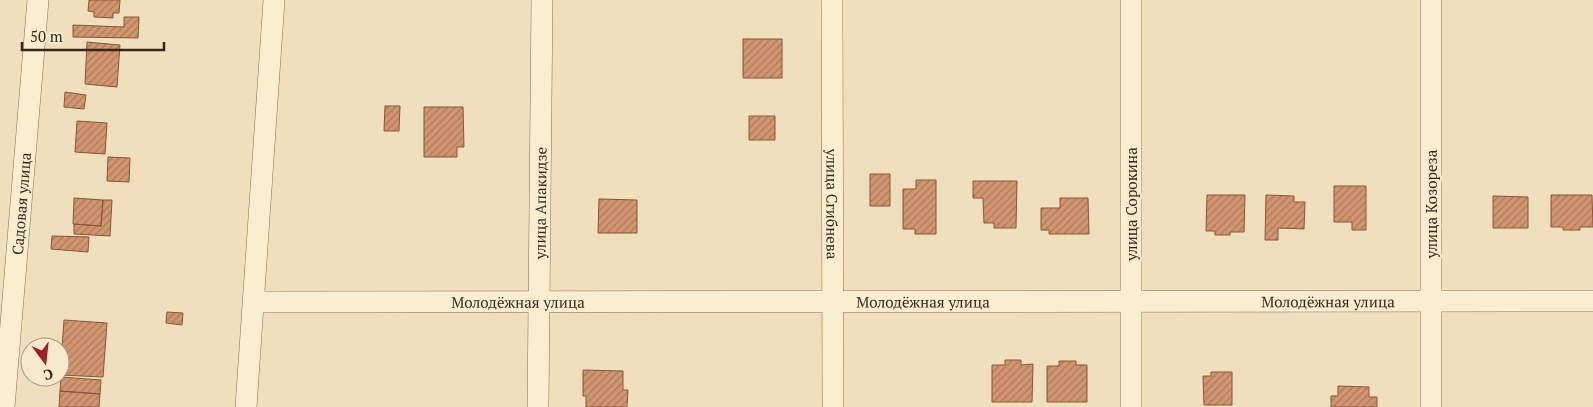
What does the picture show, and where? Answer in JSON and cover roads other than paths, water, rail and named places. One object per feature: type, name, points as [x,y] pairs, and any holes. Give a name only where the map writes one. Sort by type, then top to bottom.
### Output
[{"type":"street","name":"Садовая улица","points":[[4,407],[8,277],[38,0]]},
{"type":"street","points":[[246,407],[274,0]]},
{"type":"street","name":"улица Апакидзе","points":[[538,407],[542,0]]},
{"type":"street","name":"улица Сгибнева","points":[[832,0],[832,407]]},
{"type":"street","name":"улица Сорокина","points":[[1131,0],[1131,407]]},
{"type":"street","name":"улица Козореза","points":[[1430,0],[1431,407]]},
{"type":"street","name":"Молодёжная улица","points":[[253,310],[538,300],[1593,300]]}]
